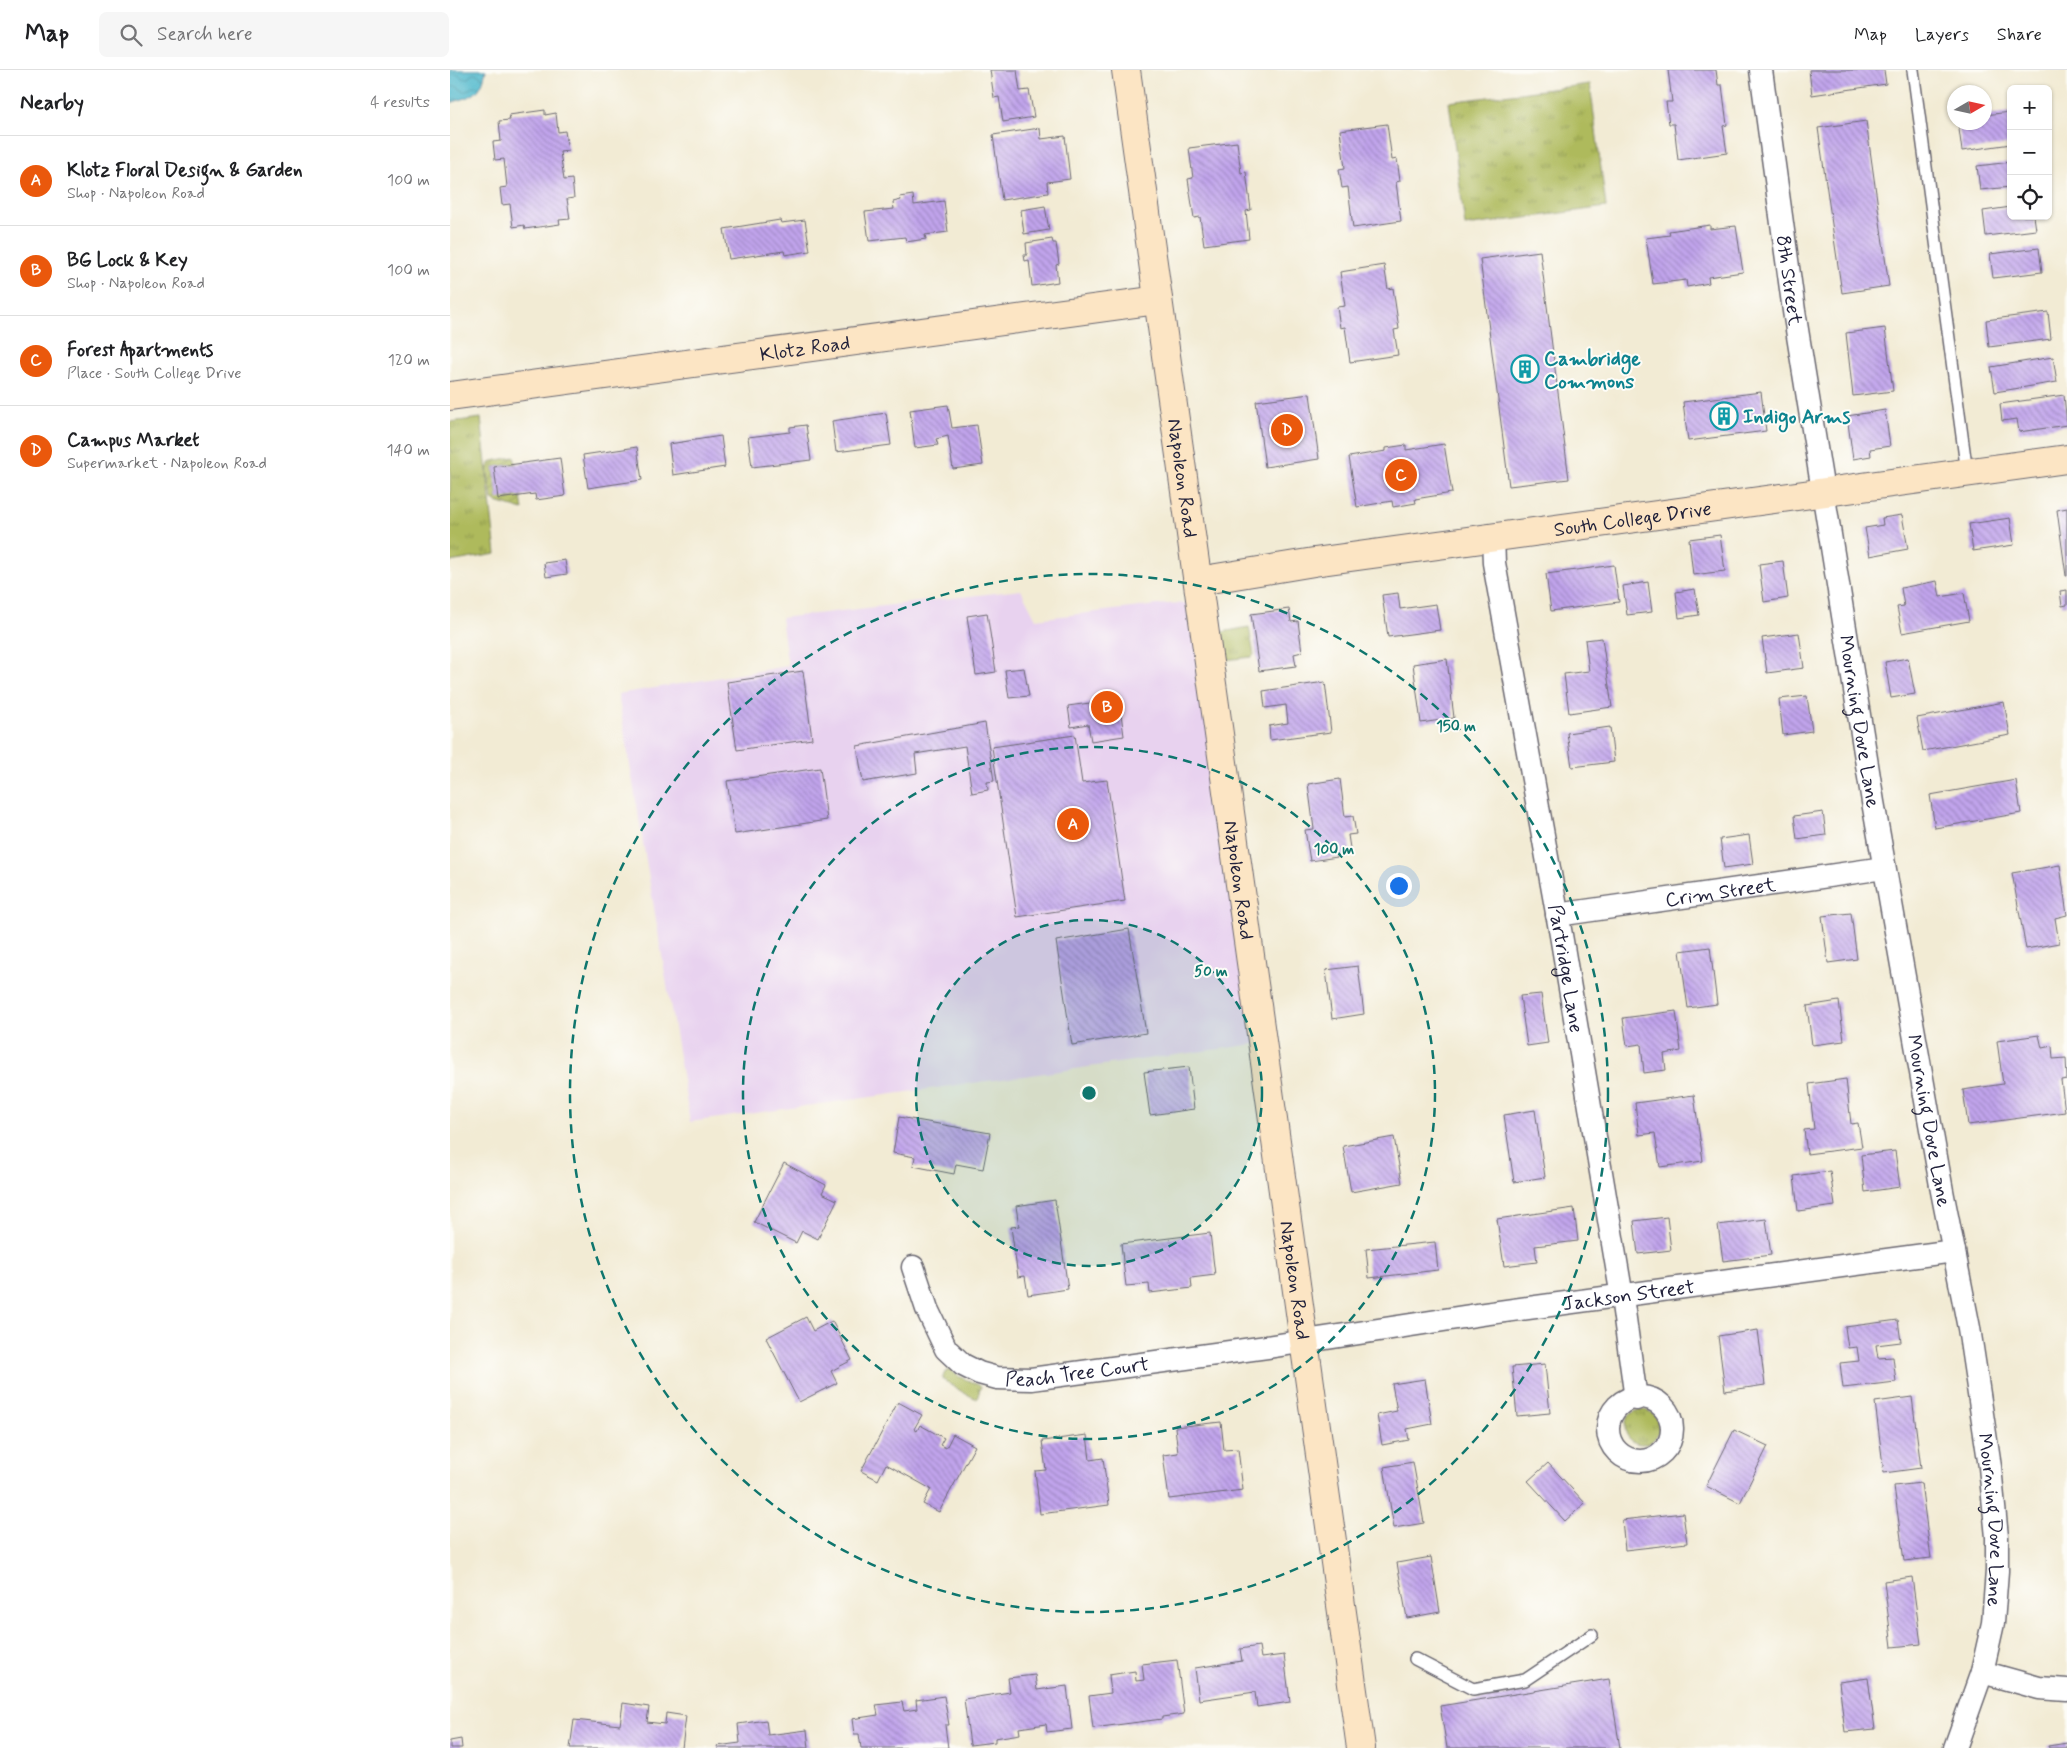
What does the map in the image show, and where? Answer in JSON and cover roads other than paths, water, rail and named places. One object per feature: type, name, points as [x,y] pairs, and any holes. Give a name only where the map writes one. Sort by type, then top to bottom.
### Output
[{"type":"main road","name":"Napoleon Road","points":[[1126,70],[1360,1748]]},
{"type":"main road","name":"Klotz Road","points":[[450,396],[1158,300]]},
{"type":"main road","name":"South College Drive","points":[[1198,581],[1314,562],[2067,458]]},
{"type":"street","name":"8th Street","points":[[1761,70],[1794,311],[1823,491]]},
{"type":"street","name":"Mourning Dove Lane","points":[[1823,491],[1884,868],[1969,1328],[1990,1467],[1997,1537],[1997,1571],[1993,1623],[1982,1672],[1955,1748]]},
{"type":"street","name":"Partridge Lane","points":[[1492,537],[1494,563],[1558,915],[1622,1297],[1636,1399]]},
{"type":"street","name":"Crim Street","points":[[1558,915],[1884,868]]},
{"type":"street","name":"Jackson Street","points":[[1304,1341],[1483,1314],[1622,1297],[1954,1251]]},
{"type":"street","name":"Peach Tree Court","points":[[913,1267],[927,1309],[946,1349],[963,1364],[979,1373],[997,1378],[1031,1378],[1304,1341]]},
{"type":"street","points":[[1982,1672],[2039,1688],[2067,1690]]},
{"type":"lane","points":[[1913,70],[1967,472]]},
{"type":"lane","points":[[1415,1659],[1473,1688],[1525,1680],[1592,1635]]},
{"type":"water","points":[[450,70],[486,70],[481,85],[474,94],[450,103]]},
{"type":"place","name":"Cambridge Commons","points":[[1525,369]]},
{"type":"place","name":"Indigo Arms","points":[[1724,416]]},
{"type":"place","name":"Campus Market","points":[[1287,430]]},
{"type":"place","name":"Forest Apartments","points":[[1401,475]]},
{"type":"place","name":"BG Lock & Key","points":[[1107,707]]},
{"type":"place","name":"Klotz Floral Design & Garden","points":[[1073,824]]}]
